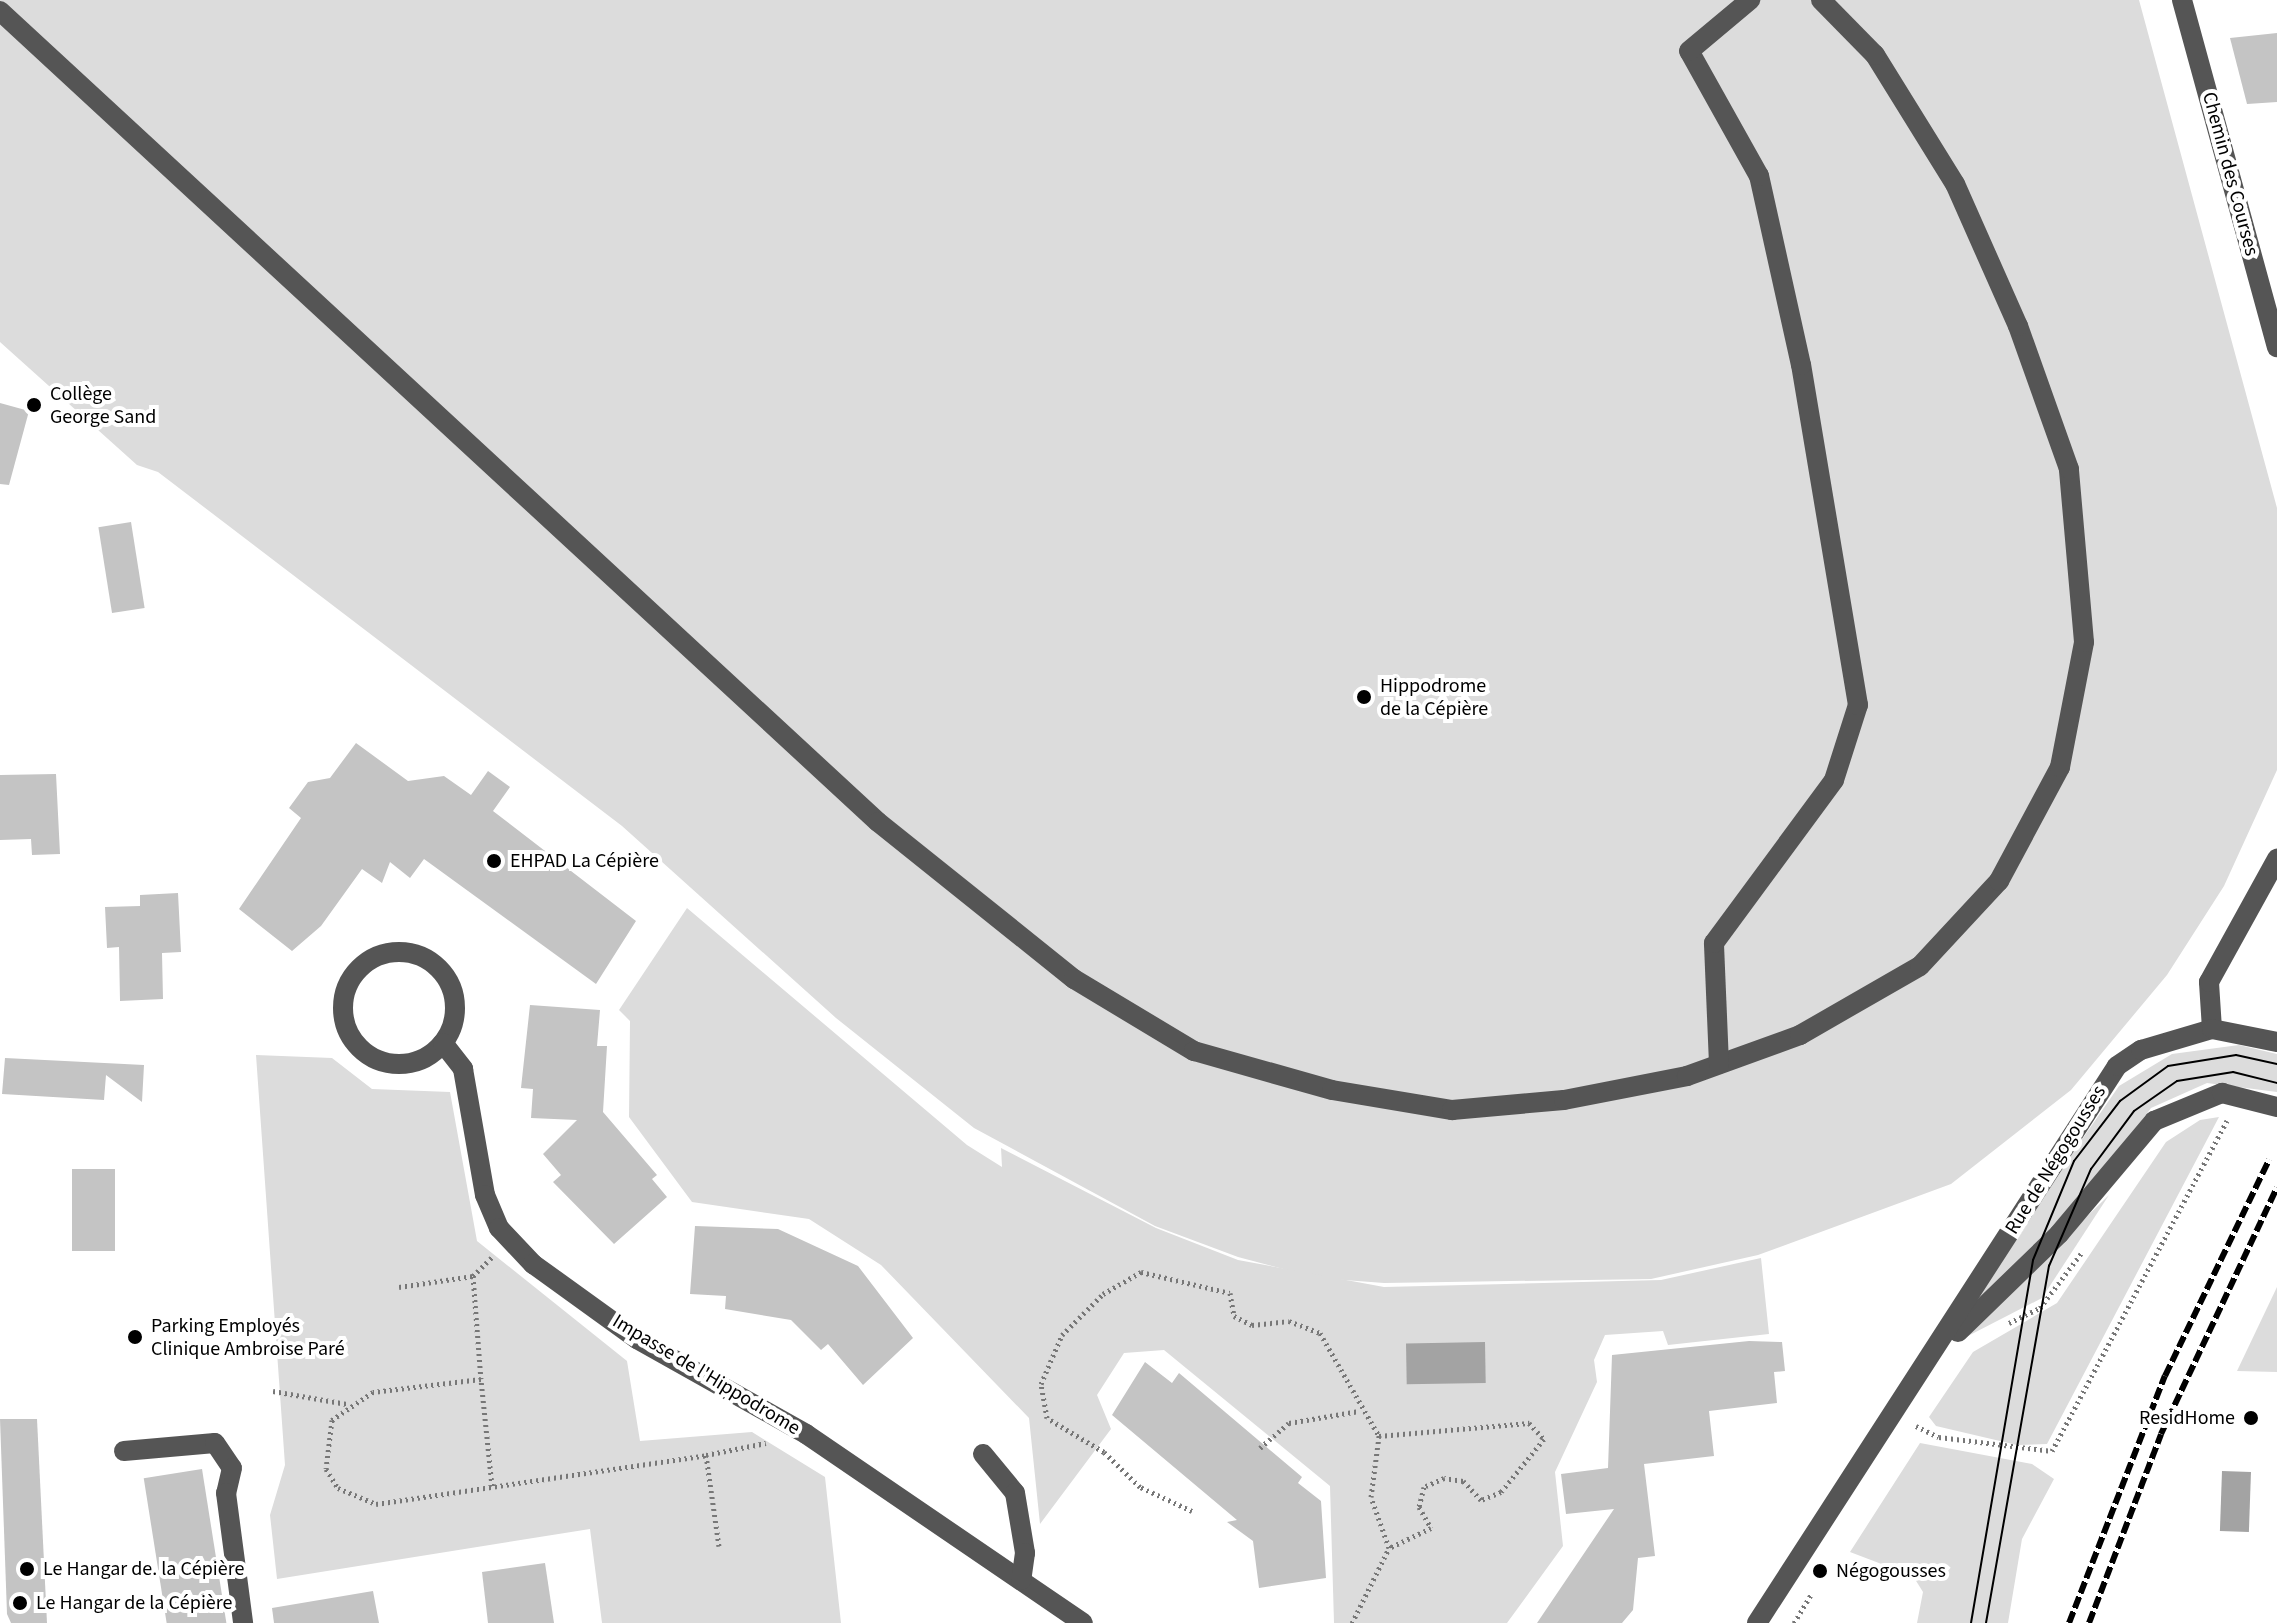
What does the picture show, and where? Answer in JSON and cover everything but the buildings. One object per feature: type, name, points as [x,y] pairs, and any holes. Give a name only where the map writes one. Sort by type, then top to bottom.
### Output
[{"type":"street","points":[[1719,1064],[1714,943],[1834,780],[1858,705],[1801,365],[1759,176],[1689,51],[1750,0]]},
{"type":"street","points":[[0,11],[878,822],[1074,979],[1194,1051],[1332,1090],[1452,1110],[1564,1100],[1719,1064],[1800,1035],[1920,966],[1999,881],[2060,767],[2084,642],[2069,469],[2018,326],[1955,184],[1875,55],[1821,0]]},
{"type":"street","name":"Chemin des Courses","points":[[2182,0],[2277,347]]},
{"type":"street","points":[[2212,1029],[2209,982],[2277,859]]},
{"type":"street","points":[[383,953],[417,954],[446,976],[453,1023],[443,1043],[405,1065],[369,1057],[348,1036],[341,1003],[355,971],[383,953]]},
{"type":"street","name":"Rue de Négogousses","points":[[1757,1623],[1932,1357],[2117,1066],[2141,1050],[2212,1029],[2277,1042]]},
{"type":"street","name":"Impasse de l'Hippodrome","points":[[443,1043],[463,1069],[485,1195],[499,1228],[533,1264],[637,1339],[806,1434],[1083,1623]]},
{"type":"street","name":"Rue de Négogousses","points":[[1932,1357],[2059,1234],[2154,1121],[2222,1093],[2277,1107]]},
{"type":"street","points":[[124,1451],[215,1443],[232,1468],[226,1493],[243,1623]]},
{"type":"street","points":[[983,1454],[1015,1493],[1025,1553],[1021,1580]]},
{"type":"path","points":[[1914,1425],[1939,1437],[2052,1451],[2227,1120]]},
{"type":"path","points":[[1192,1511],[1140,1487],[1104,1452],[1047,1418],[1041,1384],[1047,1361],[1103,1294],[1141,1272],[1230,1293],[1234,1316],[1252,1325],[1305,1324],[1320,1333],[1359,1411],[1379,1436],[1371,1497],[1389,1548]]},
{"type":"path","points":[[399,1287],[473,1276],[492,1486]]},
{"type":"path","points":[[481,1379],[373,1392],[347,1404],[332,1420],[326,1469],[358,1501],[492,1486],[706,1455],[806,1434]]},
{"type":"path","points":[[273,1391],[347,1404]]},
{"type":"path","points":[[1260,1448],[1289,1423],[1359,1411]]},
{"type":"path","points":[[1352,1623],[1389,1548],[1431,1528],[1419,1507],[1424,1487],[1444,1478],[1463,1481],[1481,1500],[1501,1492],[1544,1439],[1529,1423],[1379,1436]]},
{"type":"path","points":[[706,1455],[719,1546]]},
{"type":"shaded area","name":"Hippodrome de la Cépière","points":[[0,0],[2139,0],[2277,508],[2277,770],[2224,886],[2167,975],[2071,1090],[1951,1184],[1758,1255],[1651,1279],[1384,1283],[1318,1278],[1238,1257],[1155,1226],[974,1128],[836,1018],[622,826],[158,472],[137,465],[0,342]]},
{"type":"shaded area","points":[[687,908],[967,1145],[1002,1167],[1001,1148],[1156,1228],[1238,1260],[1384,1287],[1661,1280],[1761,1258],[1769,1334],[1668,1345],[1663,1331],[1605,1335],[1594,1360],[1597,1382],[1555,1472],[1563,1546],[1507,1623],[1334,1623],[1330,1486],[1164,1350],[1124,1353],[1097,1395],[1111,1429],[1040,1524],[1029,1418],[881,1265],[809,1219],[692,1202],[629,1117],[630,1021],[619,1010]]},
{"type":"shaded area","points":[[2239,1045],[2277,1054],[2277,1092],[2207,1083],[2151,1108],[2085,1198],[1979,1299],[1975,1294],[2119,1086],[2172,1054]]},
{"type":"shaded area","points":[[256,1055],[332,1058],[372,1089],[450,1092],[477,1241],[627,1361],[640,1441],[752,1432],[825,1477],[841,1623],[602,1623],[590,1529],[277,1579],[270,1515],[285,1465]]},
{"type":"shaded area","points":[[2219,1117],[2047,1444],[2017,1445],[1936,1426],[1929,1417],[1973,1352],[2057,1303],[2166,1142],[2200,1120]]},
{"type":"shaded area","points":[[2109,1195],[2042,1298],[1966,1337],[2068,1235]]},
{"type":"shaded area","points":[[2277,1287],[2277,1372],[2237,1371]]},
{"type":"shaded area","points":[[1485,1342],[1486,1383],[1407,1384],[1406,1343]]},
{"type":"shaded area","points":[[1920,1443],[2032,1464],[2054,1479],[2022,1539],[2008,1623],[1917,1623],[1923,1592],[1913,1576],[1850,1552]]},
{"type":"shaded area","points":[[2222,1471],[2251,1472],[2249,1532],[2220,1531]]},
{"type":"tram line","points":[[1971,1623],[2033,1260],[2074,1161],[2120,1101],[2168,1066],[2236,1055],[2277,1064]]},
{"type":"tram line","points":[[1986,1623],[2049,1266],[2091,1169],[2134,1111],[2177,1081],[2233,1072],[2277,1083]]},
{"type":"railway","points":[[2069,1623],[2165,1376],[2269,1160]]},
{"type":"railway","points":[[2089,1623],[2161,1434],[2277,1188]]},
{"type":"place","name":"Collège George Sand","points":[[34,405]]},
{"type":"place","name":"Hippodrome de la Cépière","points":[[1364,697]]},
{"type":"place","name":"EHPAD La Cépière","points":[[494,861]]},
{"type":"place","name":"Parking Employés Clinique Ambroise Paré","points":[[135,1337]]},
{"type":"place","name":"ResidHome","points":[[2251,1418]]},
{"type":"place","name":"Le Hangar de. la Cépière","points":[[27,1569]]},
{"type":"place","name":"Négogousses","points":[[1820,1571]]},
{"type":"place","name":"Le Hangar de la Cépière","points":[[20,1603]]}]
